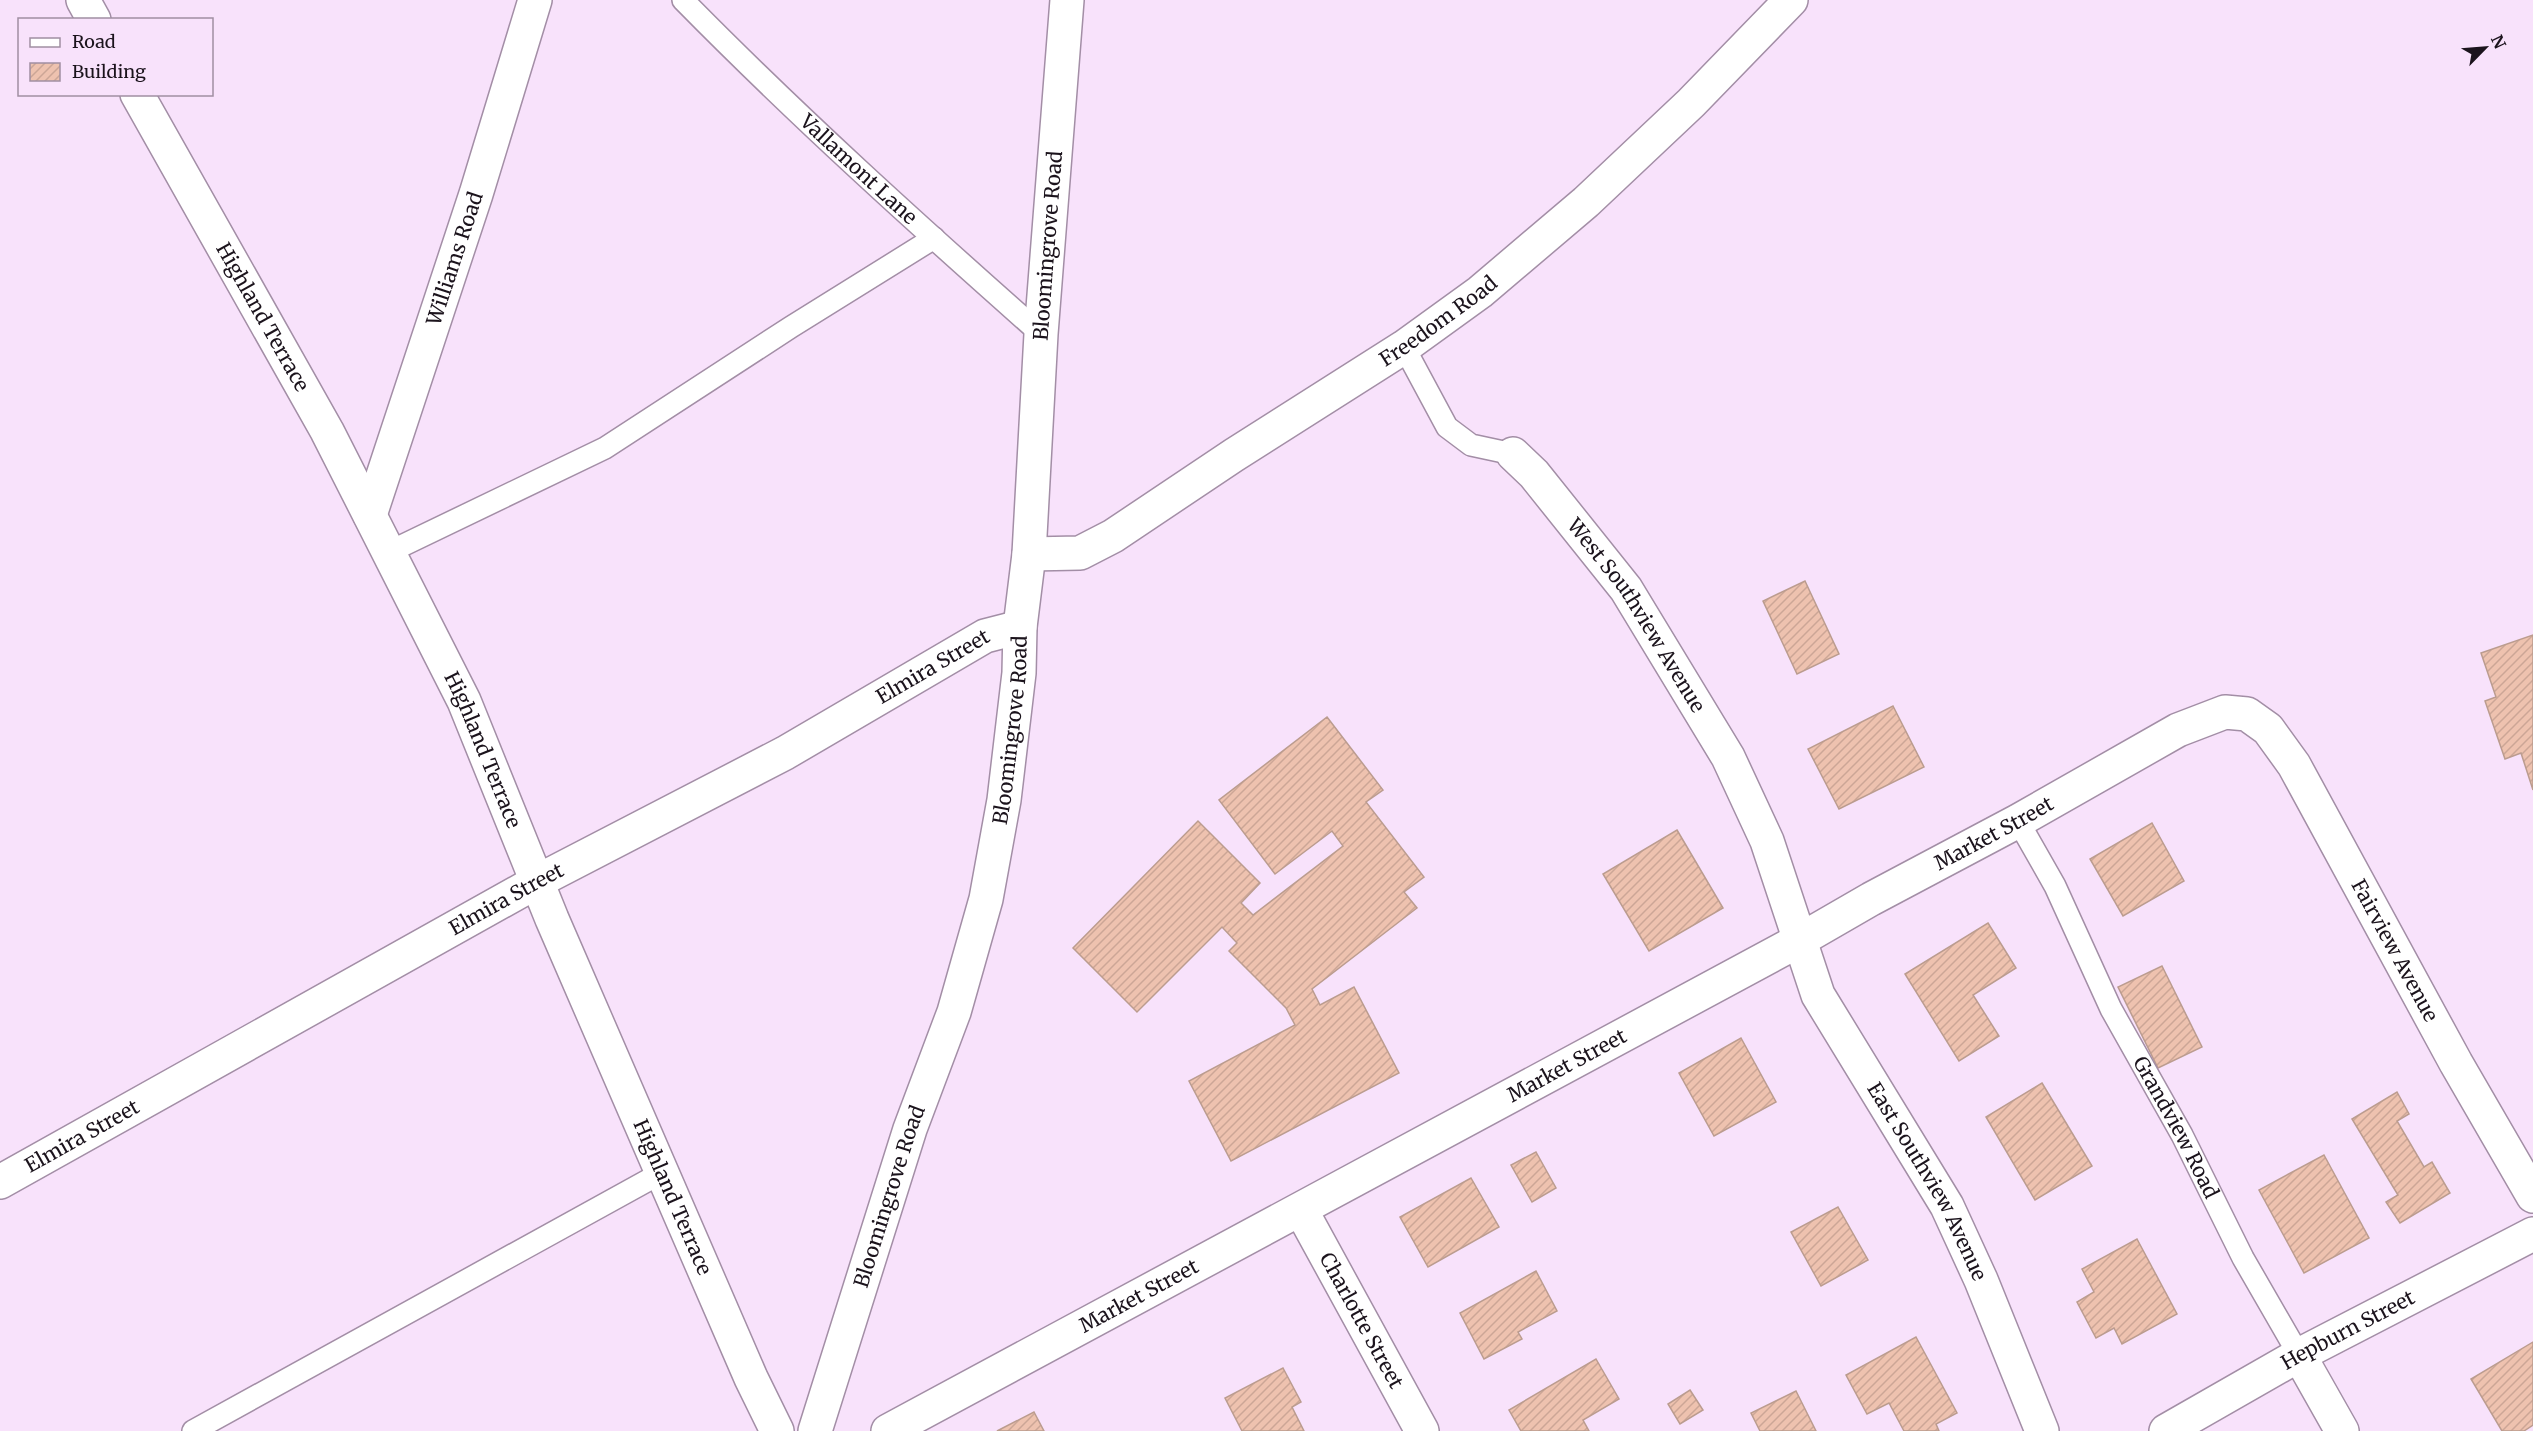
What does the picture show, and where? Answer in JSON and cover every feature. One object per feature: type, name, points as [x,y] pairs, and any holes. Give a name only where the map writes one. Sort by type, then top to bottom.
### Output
[{"type":"street","points":[[83,0],[93,18]]},
{"type":"street","name":"Williams Road","points":[[370,515],[476,194],[535,0]]},
{"type":"street","name":"Bloomingrove Road","points":[[815,1431],[910,1129],[954,1012],[986,899],[1006,789],[1019,673],[1020,627],[1029,554],[1041,334],[1067,0]]},
{"type":"street","name":"Freedom Road","points":[[1029,554],[1080,553],[1113,536],[1234,455],[1404,347],[1480,292],[1586,202],[1691,102],[1791,0]]},
{"type":"street","name":"Highland Terrace","points":[[138,96],[327,431],[464,701],[538,881],[751,1378],[777,1431]]},
{"type":"street","name":"West Southview Avenue","points":[[1513,453],[1534,474],[1626,589],[1728,757],[1767,841],[1800,940]]},
{"type":"street","name":"Elmira Street","points":[[0,1182],[538,881],[785,753],[986,636],[1020,627]]},
{"type":"street","name":"Market Street","points":[[888,1431],[1800,940],[1871,899],[2018,821],[2178,730],[2225,712],[2247,714]]},
{"type":"street","name":"Fairview Avenue","points":[[2247,714],[2268,729],[2294,765],[2456,1063],[2533,1196]]},
{"type":"street","name":"East Southview Avenue","points":[[1800,940],[1818,995],[1947,1206],[1981,1280],[2042,1431]]},
{"type":"street","name":"Charlotte Street","points":[[1301,1210],[1422,1431]]},
{"type":"street","name":"Hepburn Street","points":[[2166,1431],[2299,1355],[2533,1234]]},
{"type":"street","name":"Grandview Road","points":[[2299,1355],[2342,1431]]},
{"type":"lane","name":"Vallamont Lane","points":[[683,0],[934,238],[1041,334]]},
{"type":"lane","points":[[389,552],[605,448],[934,238]]},
{"type":"lane","name":"West Southview Avenue","points":[[1404,347],[1447,427],[1471,445],[1513,453]]},
{"type":"lane","name":"Grandview Road","points":[[2018,821],[2055,886],[2111,1009],[2182,1135],[2242,1258],[2299,1355]]},
{"type":"lane","points":[[193,1431],[663,1172]]},
{"type":"building","points":[[1805,581],[1839,654],[1797,674],[1763,601]]},
{"type":"building","points":[[2533,635],[2533,790],[2521,753],[2505,759],[2485,701],[2496,697],[2481,653]]},
{"type":"building","points":[[1893,706],[1924,767],[1839,809],[1808,749]]},
{"type":"building","points":[[1327,717],[1383,790],[1366,802],[1424,877],[1404,892],[1417,908],[1312,989],[1320,1005],[1354,987],[1399,1073],[1231,1161],[1189,1081],[1295,1025],[1286,1008],[1229,951],[1237,943],[1222,927],[1137,1012],[1073,948],[1198,821],[1260,883],[1241,903],[1253,915],[1343,846],[1332,831],[1275,874],[1219,800]]},
{"type":"building","points":[[2152,823],[2184,881],[2123,916],[2090,859]]},
{"type":"building","points":[[1677,830],[1723,908],[1649,951],[1603,874]]},
{"type":"building","points":[[1988,923],[2016,968],[1973,995],[1999,1036],[1959,1061],[1905,974]]},
{"type":"building","points":[[2162,966],[2202,1047],[2158,1068],[2118,987]]},
{"type":"building","points":[[1741,1038],[1776,1102],[1714,1136],[1679,1073]]},
{"type":"building","points":[[2042,1083],[2092,1166],[2035,1200],[1986,1117]]},
{"type":"building","points":[[2397,1092],[2409,1114],[2397,1121],[2424,1167],[2432,1162],[2450,1193],[2400,1223],[2386,1202],[2398,1195],[2352,1119]]},
{"type":"building","points":[[1536,1152],[1556,1188],[1532,1202],[1511,1165]]},
{"type":"building","points":[[2324,1155],[2369,1238],[2304,1273],[2259,1190]]},
{"type":"building","points":[[1471,1178],[1499,1227],[1428,1267],[1400,1217]]},
{"type":"building","points":[[1838,1207],[1868,1260],[1821,1286],[1791,1232]]},
{"type":"building","points":[[2137,1239],[2177,1314],[2122,1344],[2114,1328],[2096,1338],[2077,1302],[2094,1292],[2082,1269]]},
{"type":"building","points":[[1536,1271],[1557,1311],[1518,1332],[1522,1339],[1484,1359],[1460,1313]]},
{"type":"building","points":[[1916,1337],[1957,1413],[1936,1424],[1939,1431],[1904,1431],[1889,1403],[1867,1414],[1846,1375]]},
{"type":"building","points":[[2533,1342],[2533,1425],[2524,1431],[2502,1431],[2471,1379]]},
{"type":"building","points":[[1596,1359],[1619,1399],[1583,1420],[1589,1431],[1521,1431],[1509,1410]]},
{"type":"building","points":[[1283,1368],[1301,1402],[1292,1407],[1304,1431],[1242,1431],[1225,1398]]},
{"type":"building","points":[[1690,1390],[1703,1410],[1680,1424],[1668,1404]]},
{"type":"building","points":[[1796,1391],[1816,1431],[1760,1431],[1751,1413]]},
{"type":"building","points":[[1034,1412],[1044,1431],[997,1431]]}]
